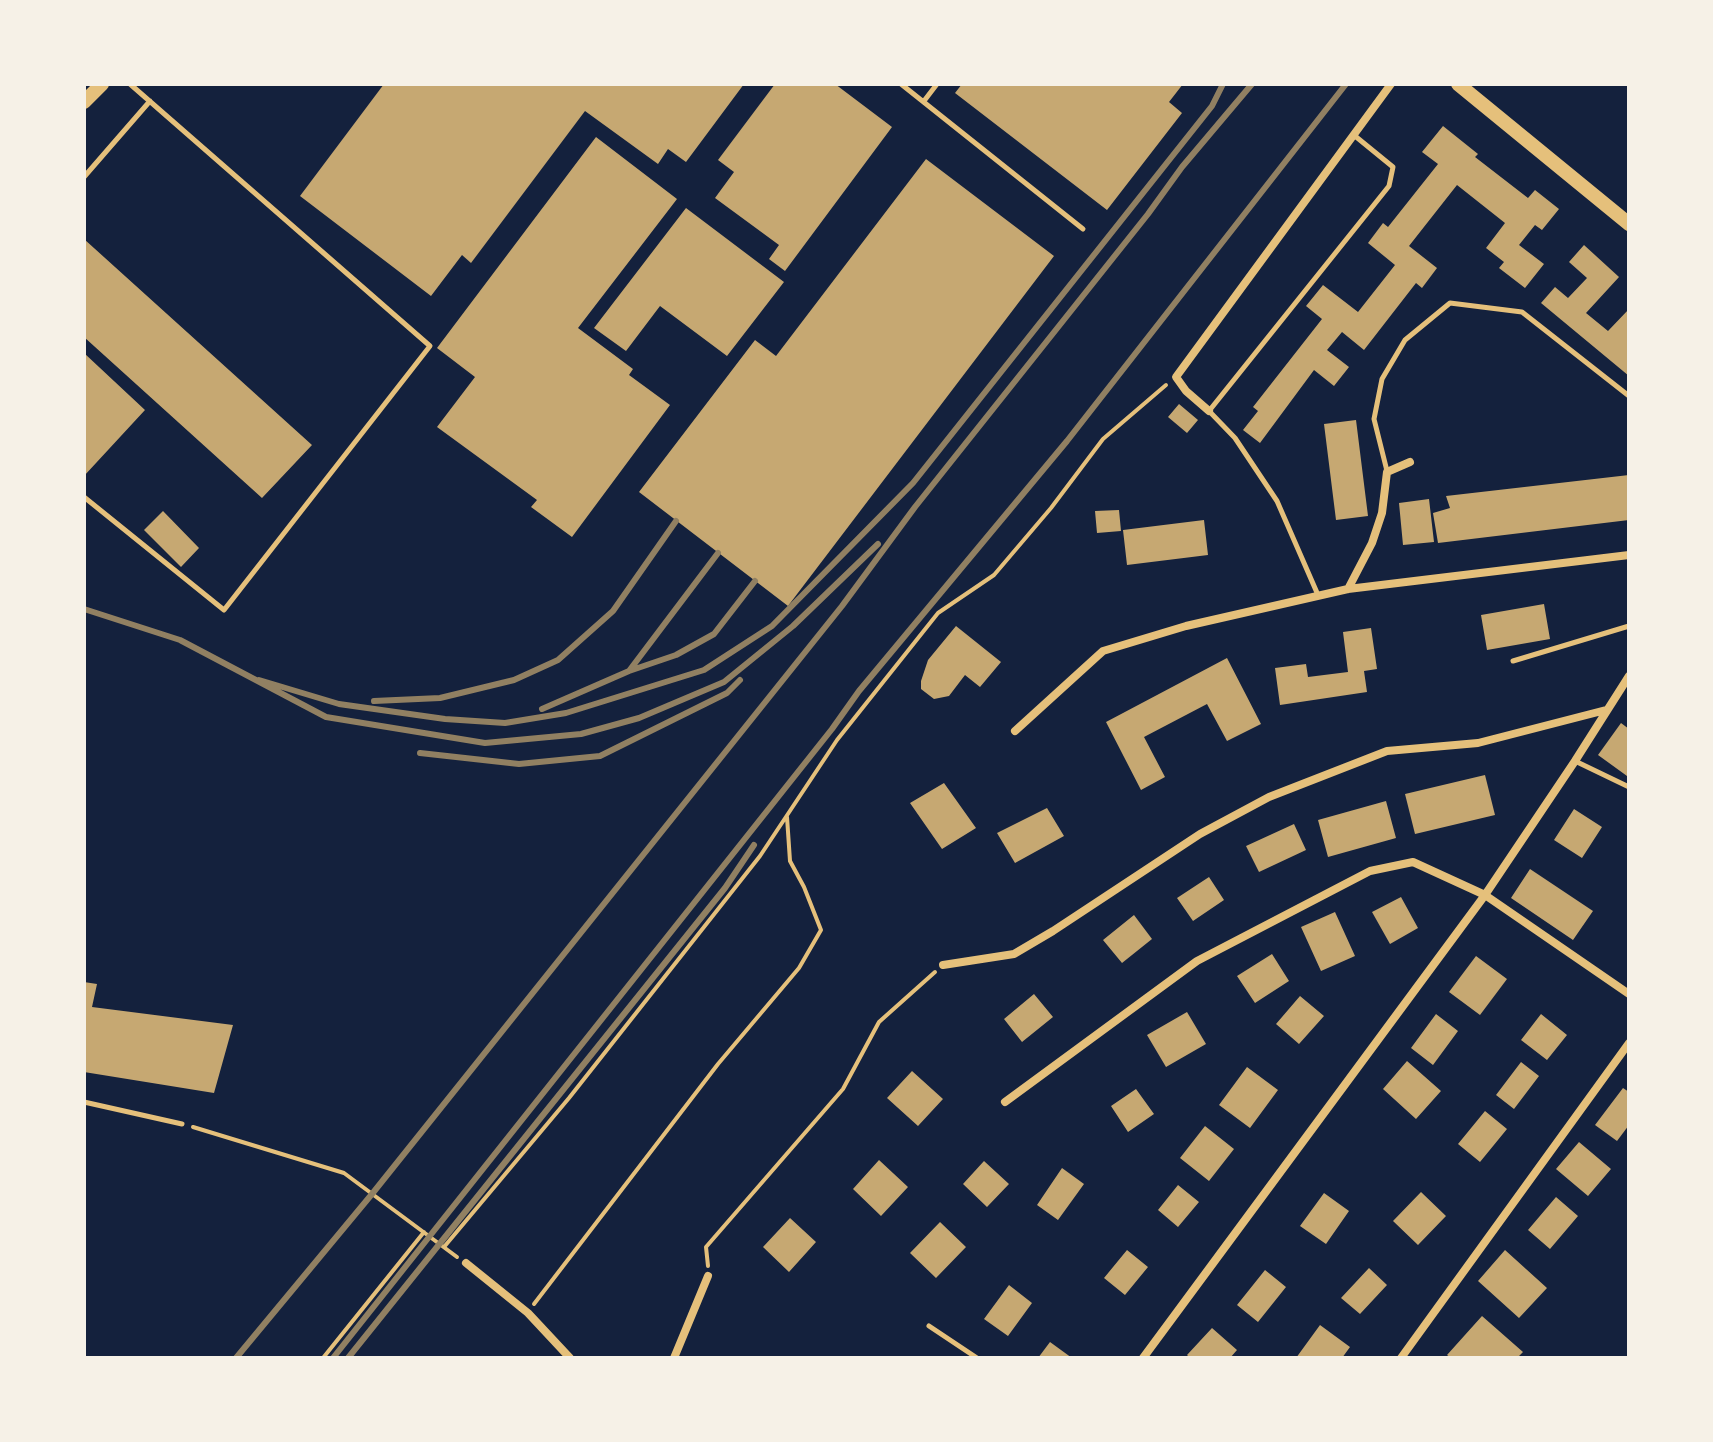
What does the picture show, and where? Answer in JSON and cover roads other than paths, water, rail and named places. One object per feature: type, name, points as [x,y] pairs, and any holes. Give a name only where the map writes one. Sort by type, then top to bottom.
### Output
[{"type":"main road","points":[[84,102],[102,84]]},
{"type":"main road","points":[[1458,84],[1629,224]]},
{"type":"street","points":[[1209,411],[1186,391],[1176,377],[1391,84]]},
{"type":"street","points":[[1348,589],[1372,543],[1382,513],[1387,472],[1410,462]]},
{"type":"street","points":[[1015,731],[1103,651],[1186,626],[1348,589],[1629,555]]},
{"type":"street","points":[[1143,1358],[1485,895],[1629,676]]},
{"type":"street","points":[[943,965],[1014,954],[1200,834],[1269,797],[1387,751],[1478,743],[1606,710]]},
{"type":"street","points":[[1005,1102],[1197,961],[1370,871],[1413,862],[1485,895],[1629,994]]},
{"type":"street","points":[[1401,1358],[1629,1043]]},
{"type":"street","points":[[466,1263],[528,1313],[570,1358]]},
{"type":"street","points":[[674,1358],[708,1276]]},
{"type":"lane","points":[[84,497],[224,610],[430,346],[130,84]]},
{"type":"lane","points":[[901,84],[986,155],[1083,229]]},
{"type":"lane","points":[[924,101],[937,84]]},
{"type":"lane","points":[[84,177],[150,101]]},
{"type":"lane","points":[[1318,595],[1277,501],[1235,438],[1209,411],[1389,186],[1393,167],[1355,136]]},
{"type":"lane","points":[[1387,472],[1374,419],[1382,379],[1405,340],[1450,303],[1522,312],[1629,396]]},
{"type":"lane","points":[[1513,661],[1629,626]]},
{"type":"lane","points":[[1575,761],[1629,787]]},
{"type":"lane","points":[[84,1102],[182,1124]]},
{"type":"lane","points":[[929,1326],[977,1358]]},
{"type":"railway","points":[[259,680],[339,704],[445,719],[505,723],[566,713],[704,670],[772,626],[913,483],[1212,106],[1223,84]]},
{"type":"railway","points":[[236,1358],[372,1194],[842,606],[915,507],[1182,167],[1252,84]]},
{"type":"railway","points":[[333,1358],[859,691],[1067,441],[1346,84]]},
{"type":"railway","points":[[374,701],[440,698],[514,680],[558,660],[613,611],[676,521]]},
{"type":"railway","points":[[84,609],[180,640],[326,717],[485,743],[581,734],[639,718],[724,682],[793,626],[878,544]]},
{"type":"railway","points":[[542,709],[629,671],[718,553]]},
{"type":"railway","points":[[629,671],[676,655],[714,634],[755,581]]},
{"type":"railway","points":[[420,753],[519,764],[600,756],[727,693],[740,680]]},
{"type":"railway","points":[[348,1358],[725,888],[754,845]]}]
